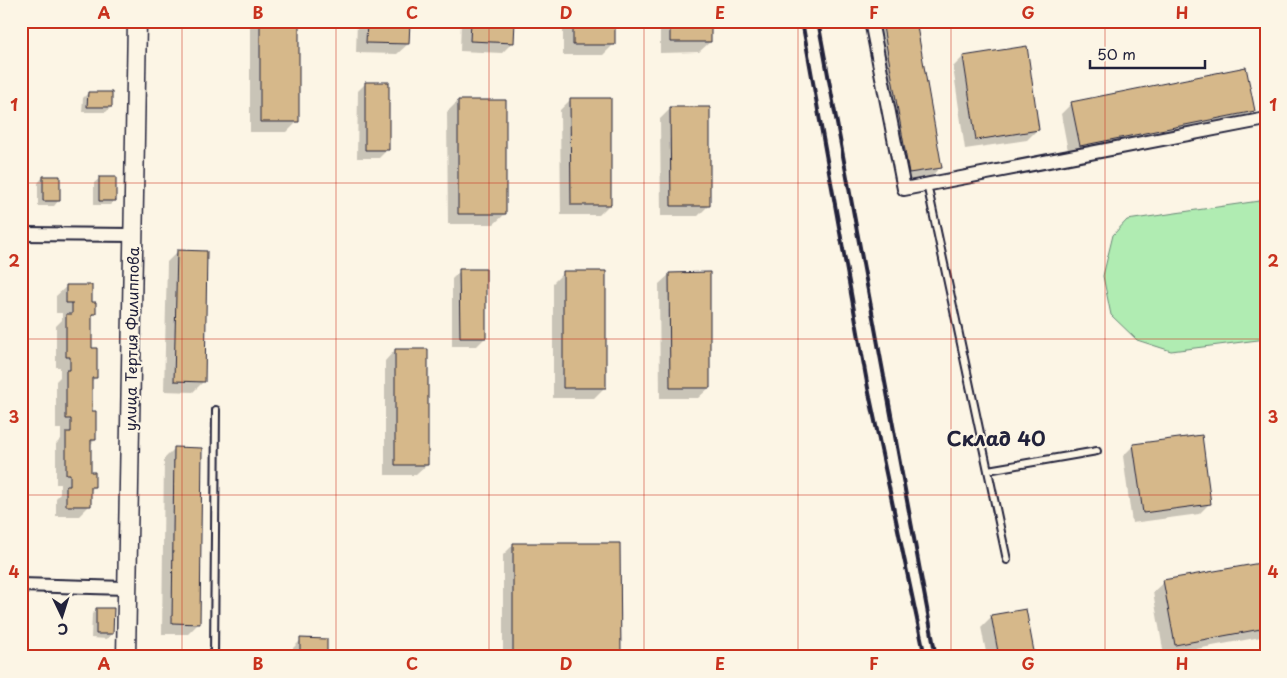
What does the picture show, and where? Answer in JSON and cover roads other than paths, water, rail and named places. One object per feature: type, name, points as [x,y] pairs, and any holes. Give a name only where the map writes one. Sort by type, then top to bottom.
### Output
[{"type":"street","name":"улица Тертия Филиппова","points":[[126,657],[137,21]]},
{"type":"street","points":[[871,21],[904,189],[1266,119]]},
{"type":"street","points":[[21,234],[134,235]]},
{"type":"street","points":[[21,585],[126,588]]},
{"type":"lane","points":[[928,184],[1007,560]]},
{"type":"lane","points":[[214,657],[216,410]]},
{"type":"lane","points":[[988,470],[1097,451]]},
{"type":"railway","points":[[802,21],[868,388],[925,657]]},
{"type":"railway","points":[[818,21],[936,657]]},
{"type":"district","name":"Склад 40","points":[[996,438]]}]
